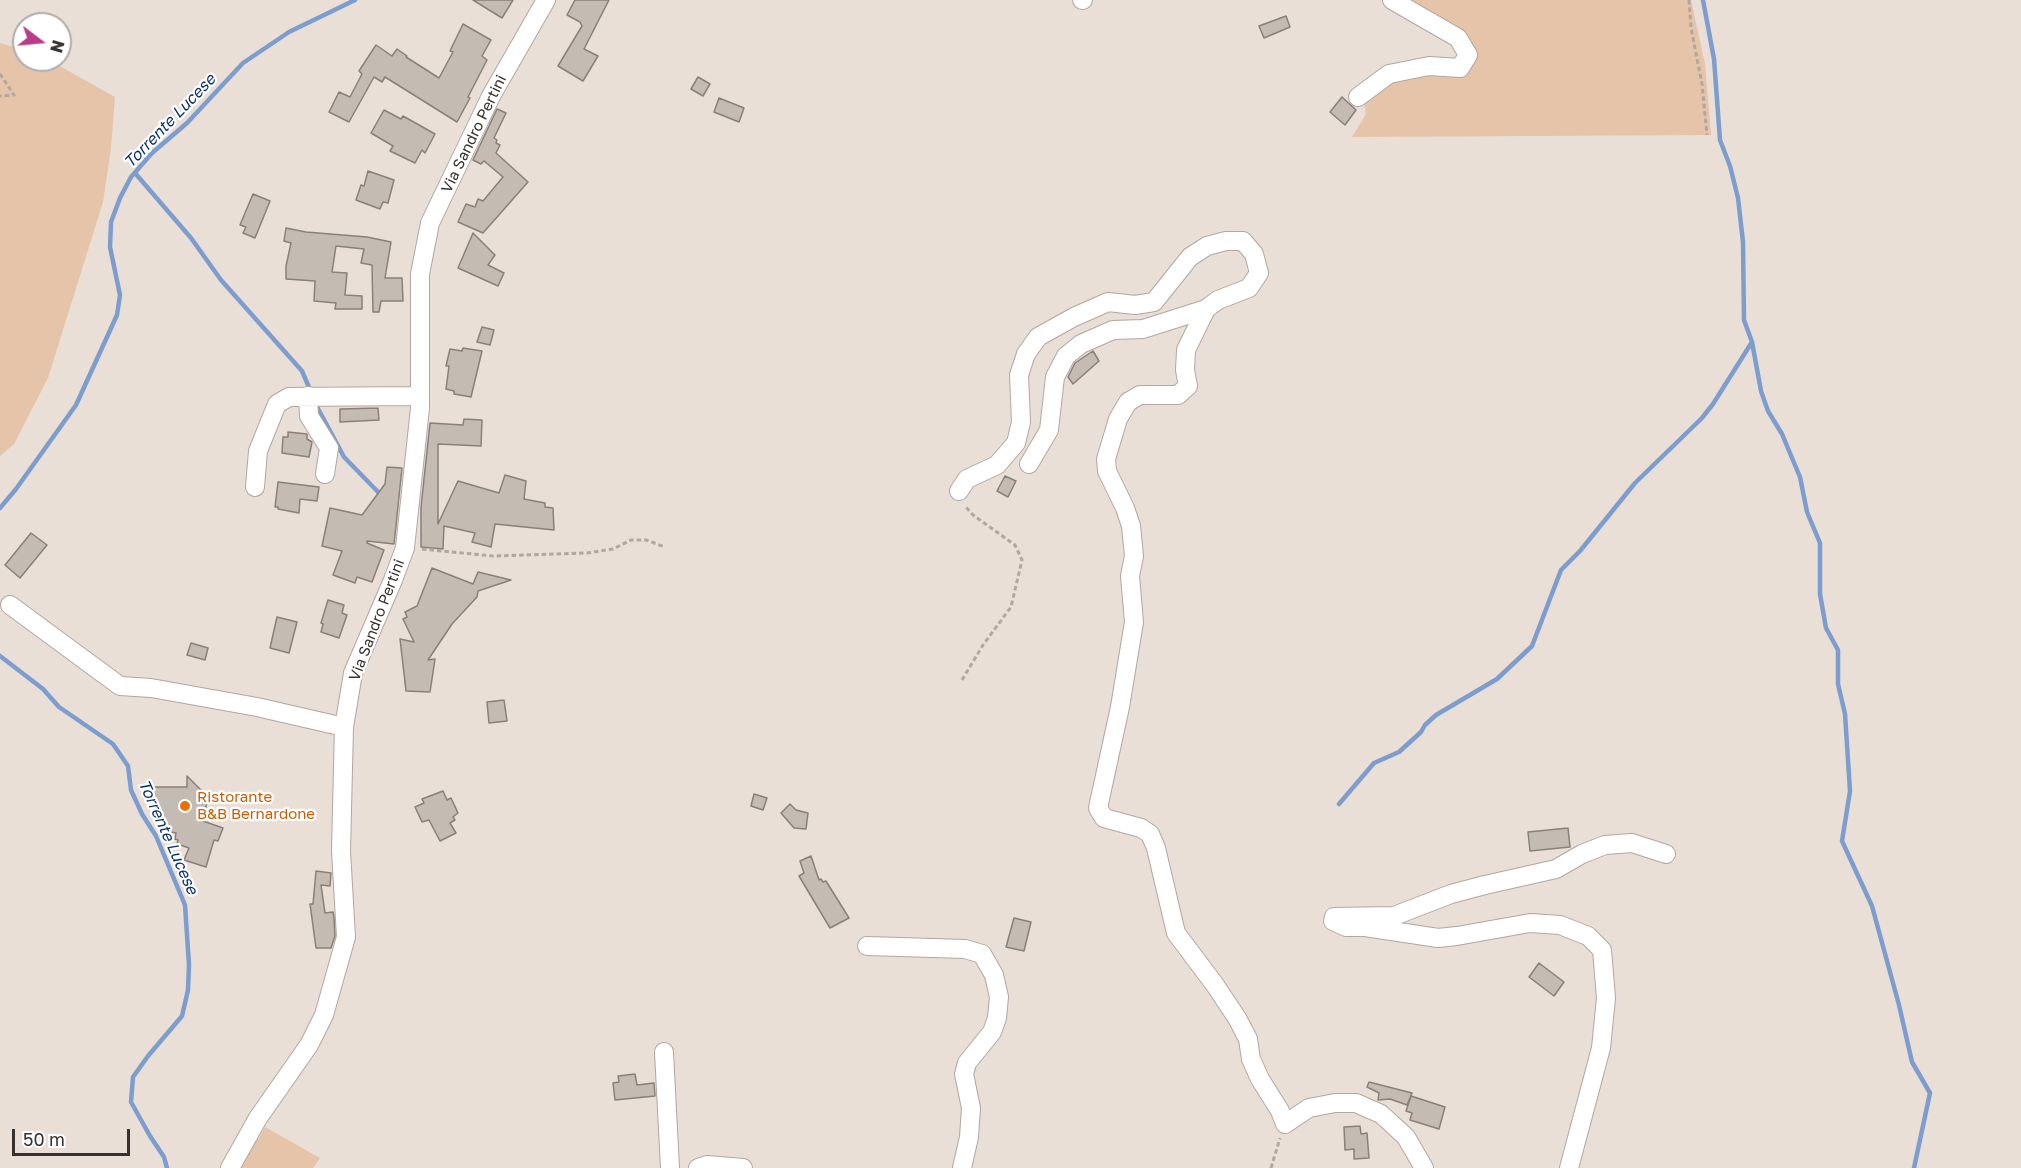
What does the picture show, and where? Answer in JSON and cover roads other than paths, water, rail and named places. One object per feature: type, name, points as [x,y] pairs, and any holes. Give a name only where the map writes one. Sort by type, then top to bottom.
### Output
[{"type":"street","name":"Via Sandro Pertini","points":[[230,1168],[258,1118],[309,1045],[324,1015],[346,937],[341,851],[344,727],[353,673],[405,548],[420,396],[420,274],[430,223],[491,96],[546,0]]},
{"type":"street","points":[[1358,97],[1389,74],[1429,66],[1460,68],[1468,55],[1458,38],[1392,0]]},
{"type":"street","points":[[959,491],[967,479],[998,465],[1016,443],[1021,422],[1019,375],[1026,354],[1038,337],[1108,302],[1135,304],[1154,302],[1190,257],[1208,246],[1226,241],[1243,241],[1254,254],[1259,273],[1250,288],[1218,300],[1206,309],[1143,329],[1113,330],[1081,345],[1066,356],[1055,376],[1049,430],[1029,464]]},
{"type":"street","points":[[1206,309],[1186,350],[1185,370],[1188,386],[1178,395],[1140,395],[1128,402],[1118,419],[1106,459],[1107,471],[1131,526],[1134,556],[1130,576],[1134,622],[1120,707],[1098,808],[1104,818],[1141,828],[1150,834],[1156,848],[1176,933],[1237,1018],[1248,1039],[1251,1059],[1260,1079],[1280,1111],[1285,1124],[1309,1108],[1335,1103],[1356,1103],[1381,1114],[1406,1137],[1424,1168]]},
{"type":"street","points":[[313,396],[309,416],[329,448],[324,474]]},
{"type":"street","points":[[255,486],[258,450],[277,404],[289,397],[420,396]]},
{"type":"street","points":[[10,605],[120,686],[151,688],[257,707],[344,727]]},
{"type":"street","points":[[1569,1168],[1601,1048],[1606,998],[1602,950],[1588,936],[1560,925],[1530,923],[1438,938],[1365,927],[1346,927],[1333,921],[1334,917],[1394,916],[1451,894],[1556,869],[1582,854],[1605,845],[1632,843],[1666,854]]},
{"type":"street","points":[[867,946],[965,949],[982,954],[994,975],[999,997],[997,1018],[992,1032],[967,1063],[964,1074],[971,1108],[969,1137],[962,1168]]},
{"type":"street","points":[[664,1052],[670,1168]]},
{"type":"street","points":[[698,1168],[707,1165],[743,1168]]},
{"type":"waterway","name":"Torrente Lucese","points":[[0,508],[76,405],[117,315],[120,295],[110,247],[111,222],[131,177],[152,153],[187,123],[243,63],[289,32],[355,0]]},
{"type":"waterway","points":[[1703,0],[1714,59],[1720,140],[1730,166],[1738,198],[1743,242],[1744,320],[1752,342],[1761,391],[1768,411],[1782,434],[1800,477],[1807,512],[1820,543],[1820,594],[1826,628],[1838,650],[1838,684],[1845,714],[1850,791],[1842,841],[1872,906],[1912,1062],[1930,1093],[1914,1168]]},
{"type":"waterway","points":[[135,173],[191,238],[221,280],[302,371],[311,392]]},
{"type":"waterway","points":[[1339,804],[1374,763],[1399,752],[1436,715],[1497,679],[1532,646],[1561,570],[1580,551],[1635,483],[1702,418],[1752,342]]},
{"type":"waterway","points":[[315,403],[344,457],[381,495]]},
{"type":"waterway","name":"Torrente Lucese","points":[[0,656],[43,689],[59,707],[113,744],[128,766],[131,790],[156,836],[185,905],[189,965],[188,990],[182,1016],[133,1077],[131,1102],[164,1157],[167,1168]]},
{"type":"place","name":"Ristorante B&B Bernardone","points":[[185,806]]}]
